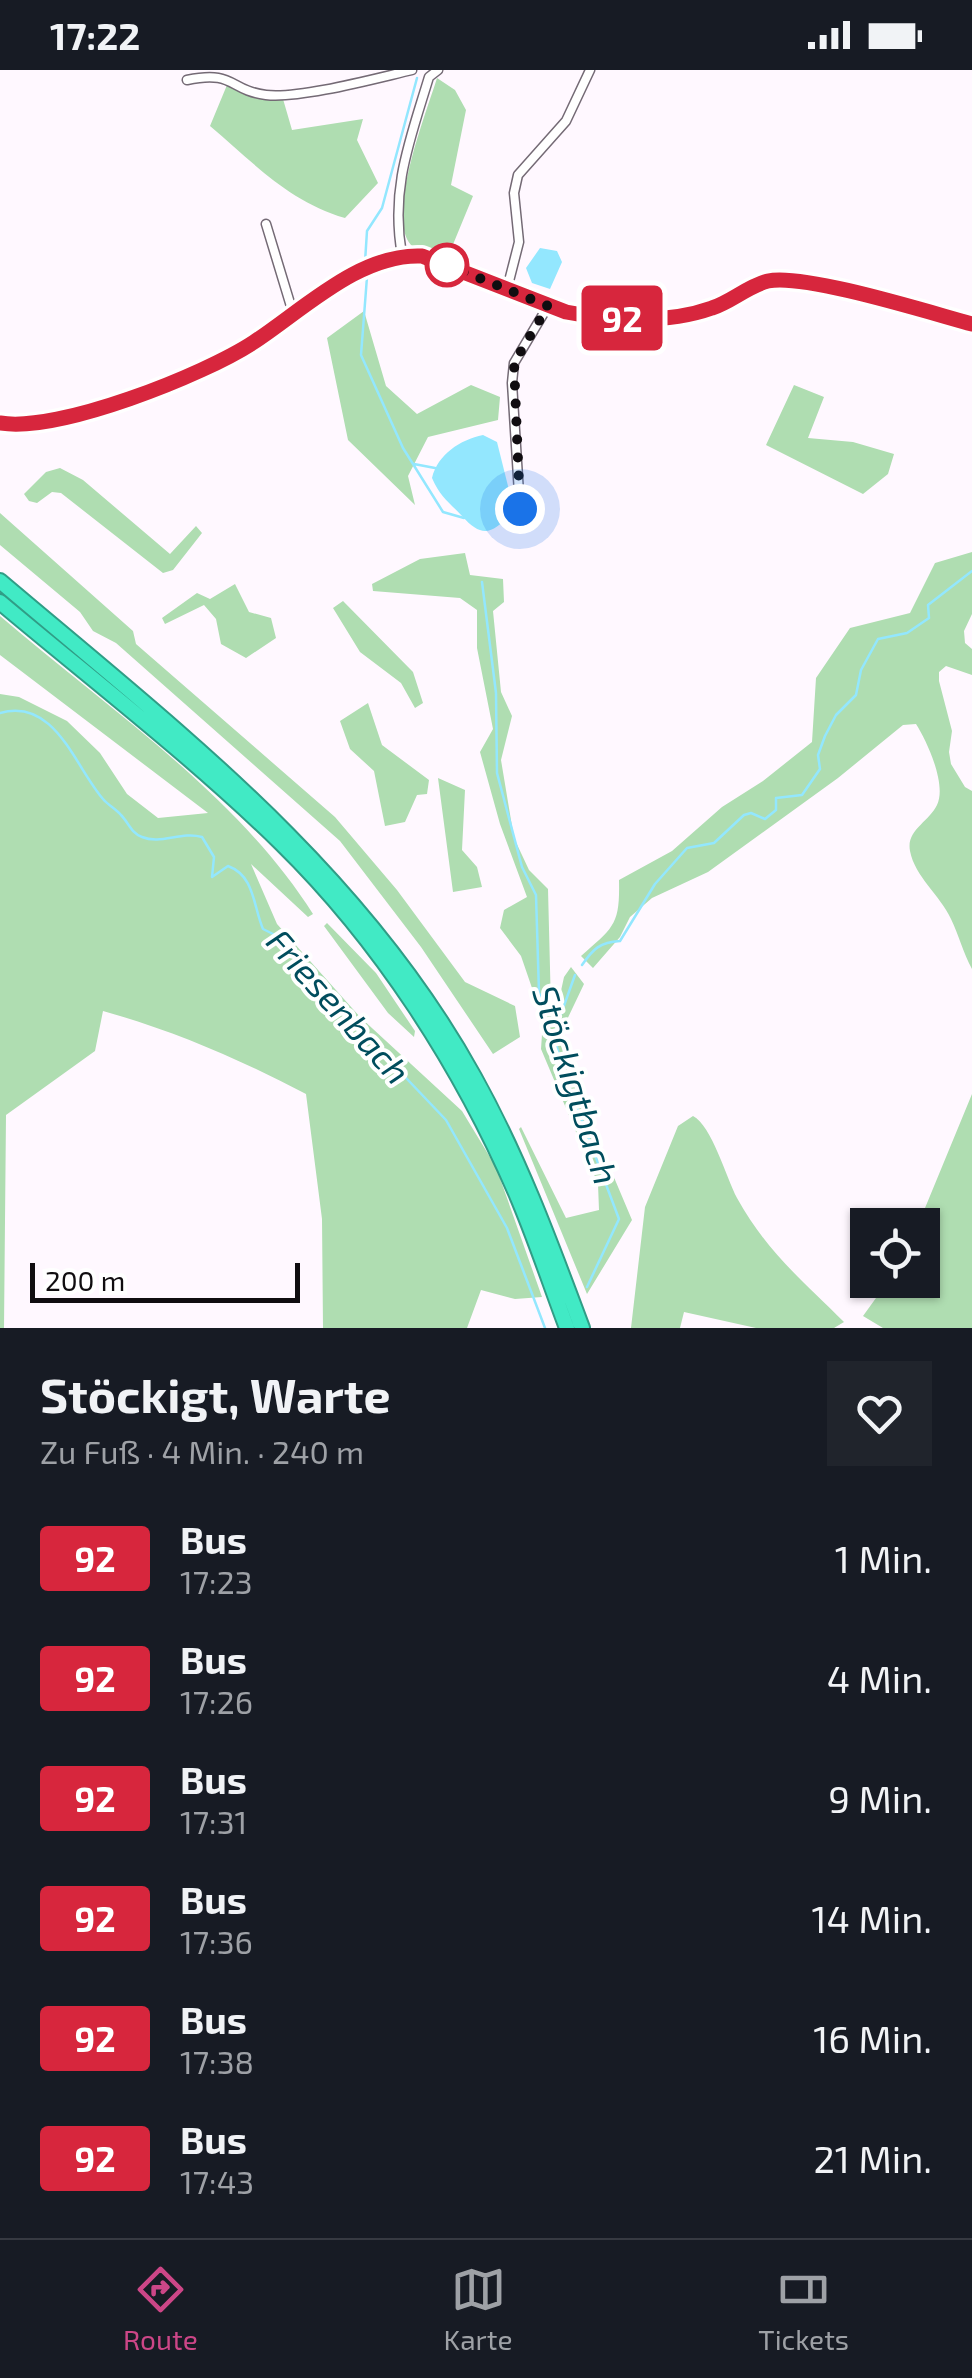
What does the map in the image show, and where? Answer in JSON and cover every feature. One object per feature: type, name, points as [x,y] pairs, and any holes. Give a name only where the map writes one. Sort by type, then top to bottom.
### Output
[{"type":"highway","points":[[0,580],[290,832],[398,959],[449,1035],[503,1131],[530,1190],[582,1328]]},
{"type":"highway","points":[[0,602],[282,844],[385,965],[427,1027],[494,1146],[566,1328]]},
{"type":"street","points":[[187,80],[223,73],[266,95],[352,84],[412,70],[429,78]]},
{"type":"street","points":[[402,256],[397,227],[399,177],[429,78],[438,70]]},
{"type":"street","points":[[507,288],[519,242],[514,193],[518,175],[566,121],[590,70]]},
{"type":"street","points":[[266,224],[293,313]]},
{"type":"street","points":[[0,424],[46,424],[223,361],[345,280],[402,256],[422,256],[548,306],[591,317],[688,315],[724,304],[769,281],[803,282],[972,324]]},
{"type":"street","points":[[520,509],[514,363],[548,306]]},
{"type":"green space","points":[[437,78],[455,90],[466,110],[451,185],[473,196],[447,259],[411,245],[404,231],[405,188]]},
{"type":"green space","points":[[227,85],[261,99],[283,99],[292,130],[363,119],[357,140],[378,183],[345,218],[289,191],[210,126]]},
{"type":"green space","points":[[364,311],[386,386],[417,414],[471,385],[500,397],[498,420],[428,437],[408,476],[415,505],[348,440],[327,338]]},
{"type":"green space","points":[[794,385],[824,397],[808,438],[853,442],[894,454],[888,474],[863,494],[766,445]]},
{"type":"green space","points":[[60,468],[83,480],[170,554],[196,526],[202,533],[173,570],[163,573],[61,493],[52,492],[37,503],[29,501],[24,494],[46,472]]},
{"type":"green space","points":[[0,513],[133,631],[136,644],[335,817],[397,890],[465,982],[515,1006],[520,1037],[493,1054],[421,947],[340,841],[116,643],[93,631],[80,612],[0,545]]},
{"type":"green space","points":[[972,552],[972,614],[964,631],[965,643],[972,649],[972,675],[946,666],[939,672],[939,681],[952,731],[951,764],[965,787],[972,791],[972,969],[951,919],[917,869],[910,851],[911,837],[933,811],[939,796],[934,763],[916,724],[903,725],[838,778],[708,872],[652,898],[630,917],[620,937],[593,968],[581,956],[613,924],[619,880],[672,851],[722,807],[812,742],[816,678],[850,628],[910,613],[935,563]]},
{"type":"green space","points":[[465,553],[470,575],[503,579],[504,602],[493,611],[501,692],[512,716],[501,760],[514,838],[529,870],[548,889],[551,1008],[556,1014],[564,977],[571,967],[584,984],[564,1026],[564,1059],[632,1220],[587,1294],[519,1129],[566,1218],[599,1210],[598,1184],[541,1049],[543,1020],[521,956],[500,928],[504,910],[527,897],[500,824],[480,752],[493,729],[477,648],[477,610],[460,598],[373,591],[372,584],[420,559]]},
{"type":"green space","points":[[235,584],[249,612],[271,618],[276,638],[246,658],[221,644],[216,619],[204,605],[165,624],[162,618],[197,593],[210,599]]},
{"type":"green space","points":[[343,601],[413,672],[423,703],[415,708],[401,683],[360,652],[333,608]]},
{"type":"green space","points":[[0,616],[209,791],[282,871],[313,914],[308,917],[251,864],[277,924],[360,1017],[462,1111],[496,1167],[542,1297],[515,1299],[481,1290],[467,1328],[323,1328],[322,1219],[306,1094],[207,1047],[103,1011],[95,1051],[6,1115],[4,1328],[0,1328],[0,694],[19,697],[67,721],[100,753],[127,794],[158,818],[208,813],[0,655]]},
{"type":"green space","points":[[368,703],[382,745],[429,780],[427,794],[417,795],[405,822],[385,826],[374,771],[350,749],[340,721]]},
{"type":"green space","points":[[438,778],[465,790],[462,850],[477,867],[482,887],[453,892]]},
{"type":"green space","points":[[327,923],[376,973],[415,1031],[414,1037],[388,1013],[324,926]]},
{"type":"green space","points":[[972,1094],[972,1328],[883,1328],[863,1316],[876,1298],[940,1298],[940,1208],[925,1208]]},
{"type":"green space","points":[[693,1116],[706,1130],[737,1198],[760,1234],[844,1322],[834,1328],[756,1328],[684,1312],[680,1328],[631,1328],[645,1207],[678,1126]]},
{"type":"water","points":[[540,248],[557,251],[562,262],[550,289],[532,283],[526,268]]},
{"type":"water","points":[[483,435],[497,442],[514,510],[488,531],[469,524],[432,478],[451,449]]},
{"type":"waterway","name":"Stöckigtbach","points":[[365,262],[367,231],[382,208],[417,78]]},
{"type":"waterway","name":"Stöckigtbach","points":[[367,277],[361,355],[403,448],[443,512],[464,518]]},
{"type":"waterway","points":[[414,464],[435,468]]},
{"type":"waterway","points":[[582,965],[598,947],[620,941],[655,884],[687,848],[714,843],[744,815],[751,813],[765,819],[776,810],[776,798],[802,795],[820,769],[818,755],[825,736],[836,715],[856,695],[861,670],[878,639],[907,633],[929,618],[928,605],[972,571]]},
{"type":"waterway","name":"Stöckigtbach","points":[[482,582],[496,693],[497,773],[522,867],[536,895],[539,993],[557,1025],[556,1044],[566,1078],[619,1219],[587,1287]]},
{"type":"waterway","name":"Friesenbach","points":[[0,713],[19,711],[35,715],[49,725],[103,799],[133,831],[156,840],[202,837],[214,857],[212,877],[228,866],[243,877],[263,929],[275,935],[328,1002],[350,1019],[446,1120],[507,1228],[545,1328]]},
{"type":"waterway","points":[[557,1025],[575,975]]},
{"type":"bus line","name":"92","points":[[0,423],[46,424],[86,413],[223,361],[345,280],[402,256],[422,256],[566,312],[591,317],[688,315],[724,304],[769,281],[803,282],[972,324]]},
{"type":"route","points":[[447,265],[548,306],[514,363],[520,509]]}]
